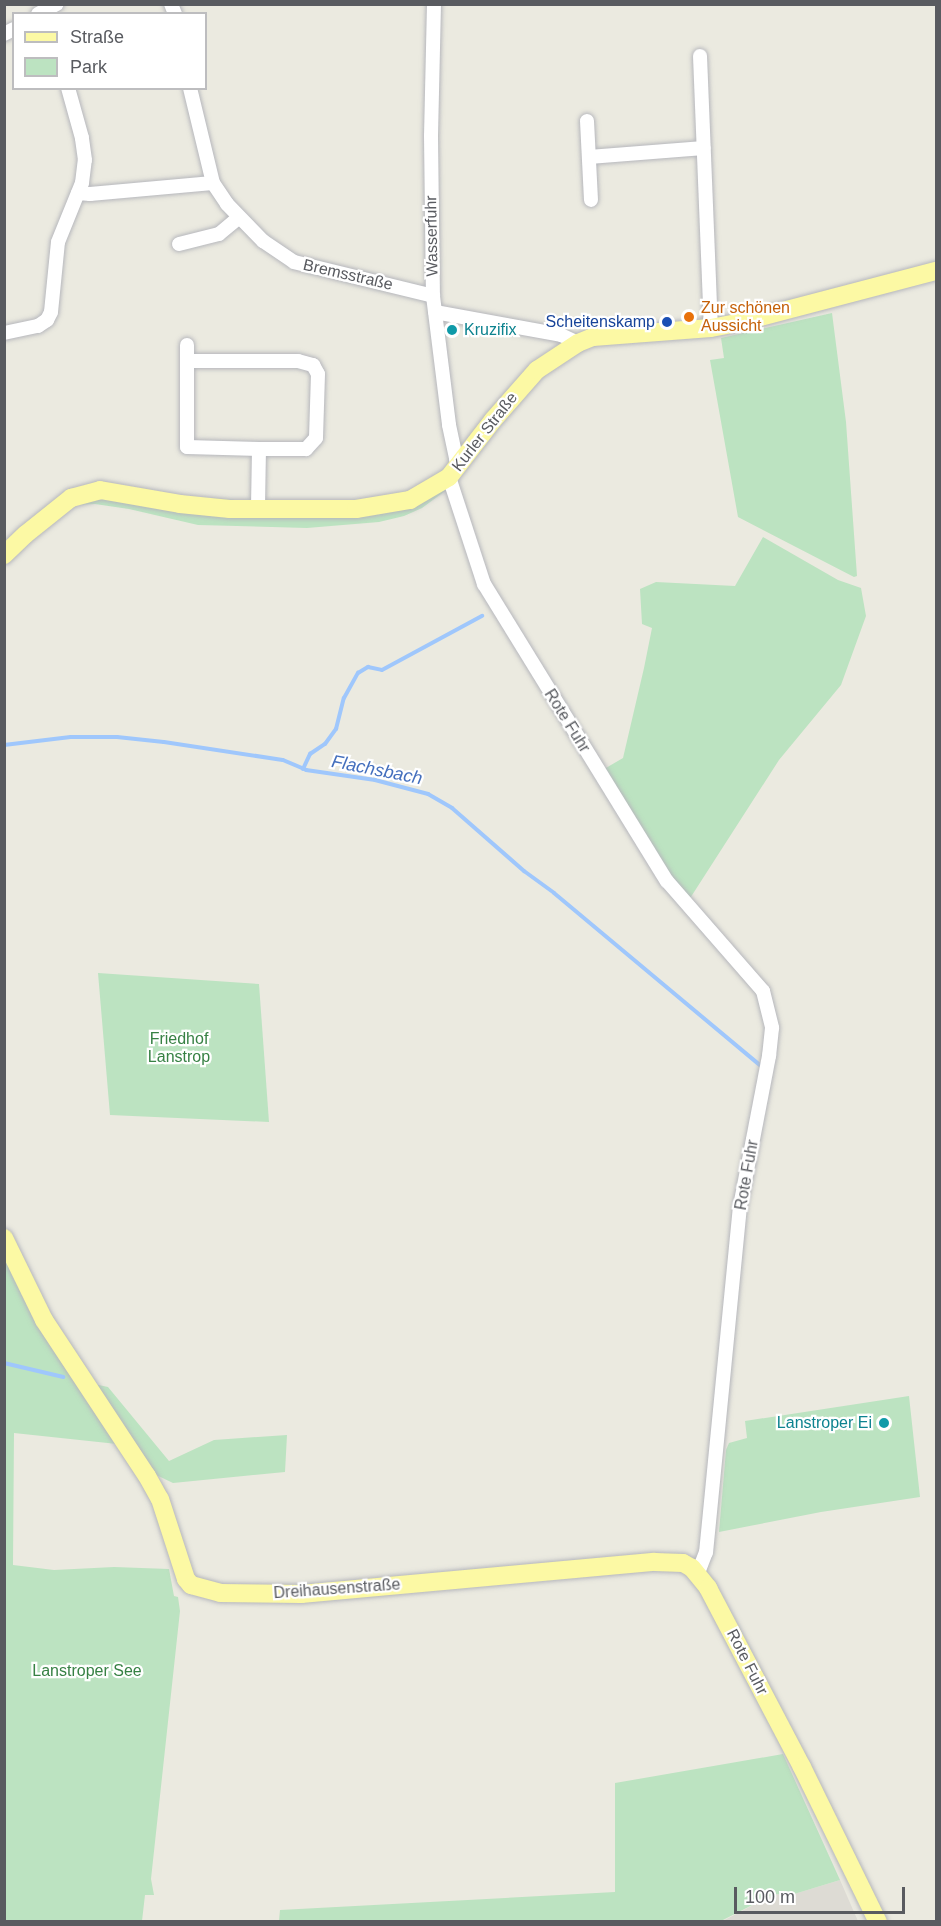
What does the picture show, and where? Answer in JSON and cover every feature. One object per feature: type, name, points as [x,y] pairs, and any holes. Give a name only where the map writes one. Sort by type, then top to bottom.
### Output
[{"type":"main road","name":"Kurler Straße","points":[[4,555],[70,498],[99,490],[180,504],[258,509],[357,509],[392,505],[423,494],[454,471],[493,420],[532,375],[553,357],[578,343],[593,337],[711,328],[936,271]]},
{"type":"main road","name":"Dreihausenstraße","points":[[4,1238],[45,1320],[160,1499],[180,1564],[191,1585],[220,1593],[301,1594],[655,1562],[683,1563],[698,1573]]},
{"type":"main road","name":"Rote Fuhr","points":[[698,1573],[802,1767],[878,1922]]},
{"type":"street","points":[[39,10],[57,4]]},
{"type":"street","name":"Wasserfuhr","points":[[434,4],[430,136],[434,296],[454,471]]},
{"type":"street","points":[[700,56],[711,328]]},
{"type":"street","points":[[4,333],[38,326],[47,320],[51,312],[58,242],[82,183],[84,148],[69,90]]},
{"type":"street","name":"Bremsstraße","points":[[190,90],[213,183],[239,217],[263,242],[294,262],[434,296]]},
{"type":"street","points":[[588,121],[591,201]]},
{"type":"street","points":[[589,157],[704,148]]},
{"type":"street","points":[[78,193],[99,194],[213,183]]},
{"type":"street","points":[[179,244],[219,234],[239,217]]},
{"type":"street","points":[[435,312],[561,334],[578,343]]},
{"type":"street","points":[[187,345],[188,447],[306,449],[316,438],[318,374],[313,365],[298,361],[188,361]]},
{"type":"street","points":[[258,509],[259,449]]},
{"type":"street","name":"Rote Fuhr","points":[[454,471],[484,584],[499,611],[667,881],[763,991],[772,1028],[769,1056],[740,1206],[706,1552],[698,1573]]},
{"type":"shaded area","points":[[840,1880],[858,1921],[721,1922],[774,1894],[791,1895]]},
{"type":"green space","points":[[832,313],[846,422],[857,576],[854,577],[738,517],[710,360],[724,358],[721,338]]},
{"type":"green space","points":[[452,486],[422,508],[404,516],[379,522],[307,528],[198,525],[129,509],[95,504],[73,505],[100,490],[356,509]]},
{"type":"green space","points":[[763,537],[838,580],[861,588],[866,616],[841,685],[779,760],[687,903],[599,772],[623,758],[644,668],[652,628],[642,624],[640,589],[656,582],[735,586]]},
{"type":"green space","name":"Friedhof Lanstrop","points":[[98,973],[259,984],[269,1122],[110,1115]]},
{"type":"green space","name":"Lanstroper See","points":[[4,1254],[117,1444],[14,1433],[13,1565],[54,1570],[114,1567],[169,1569],[174,1596],[178,1597],[180,1611],[151,1879],[154,1895],[145,1895],[142,1921],[5,1921]]},
{"type":"green space","points":[[94,1384],[108,1387],[169,1461],[214,1440],[287,1435],[285,1472],[173,1483],[152,1473]]},
{"type":"green space","points":[[909,1396],[920,1497],[821,1512],[719,1532],[726,1450],[729,1443],[747,1438],[745,1421]]},
{"type":"green space","points":[[783,1754],[840,1880],[791,1895],[774,1894],[721,1921],[279,1921],[280,1910],[615,1892],[615,1783]]},
{"type":"waterway","points":[[303,769],[310,754],[325,744],[336,729],[344,698],[358,673],[368,667],[382,670],[482,616]]},
{"type":"waterway","name":"Flachsbach","points":[[4,745],[71,737],[117,737],[164,742],[283,760],[306,770],[375,780],[428,794],[452,808],[524,871],[554,893],[760,1065]]},
{"type":"waterway","points":[[4,1363],[63,1377]]},
{"type":"place","name":"Zur schönen Aussicht","points":[[689,317]]},
{"type":"place","name":"Scheitenskamp","points":[[667,322]]},
{"type":"place","name":"Kruzifix","points":[[452,330]]},
{"type":"place","name":"Lanstroper Ei","points":[[884,1423]]}]
